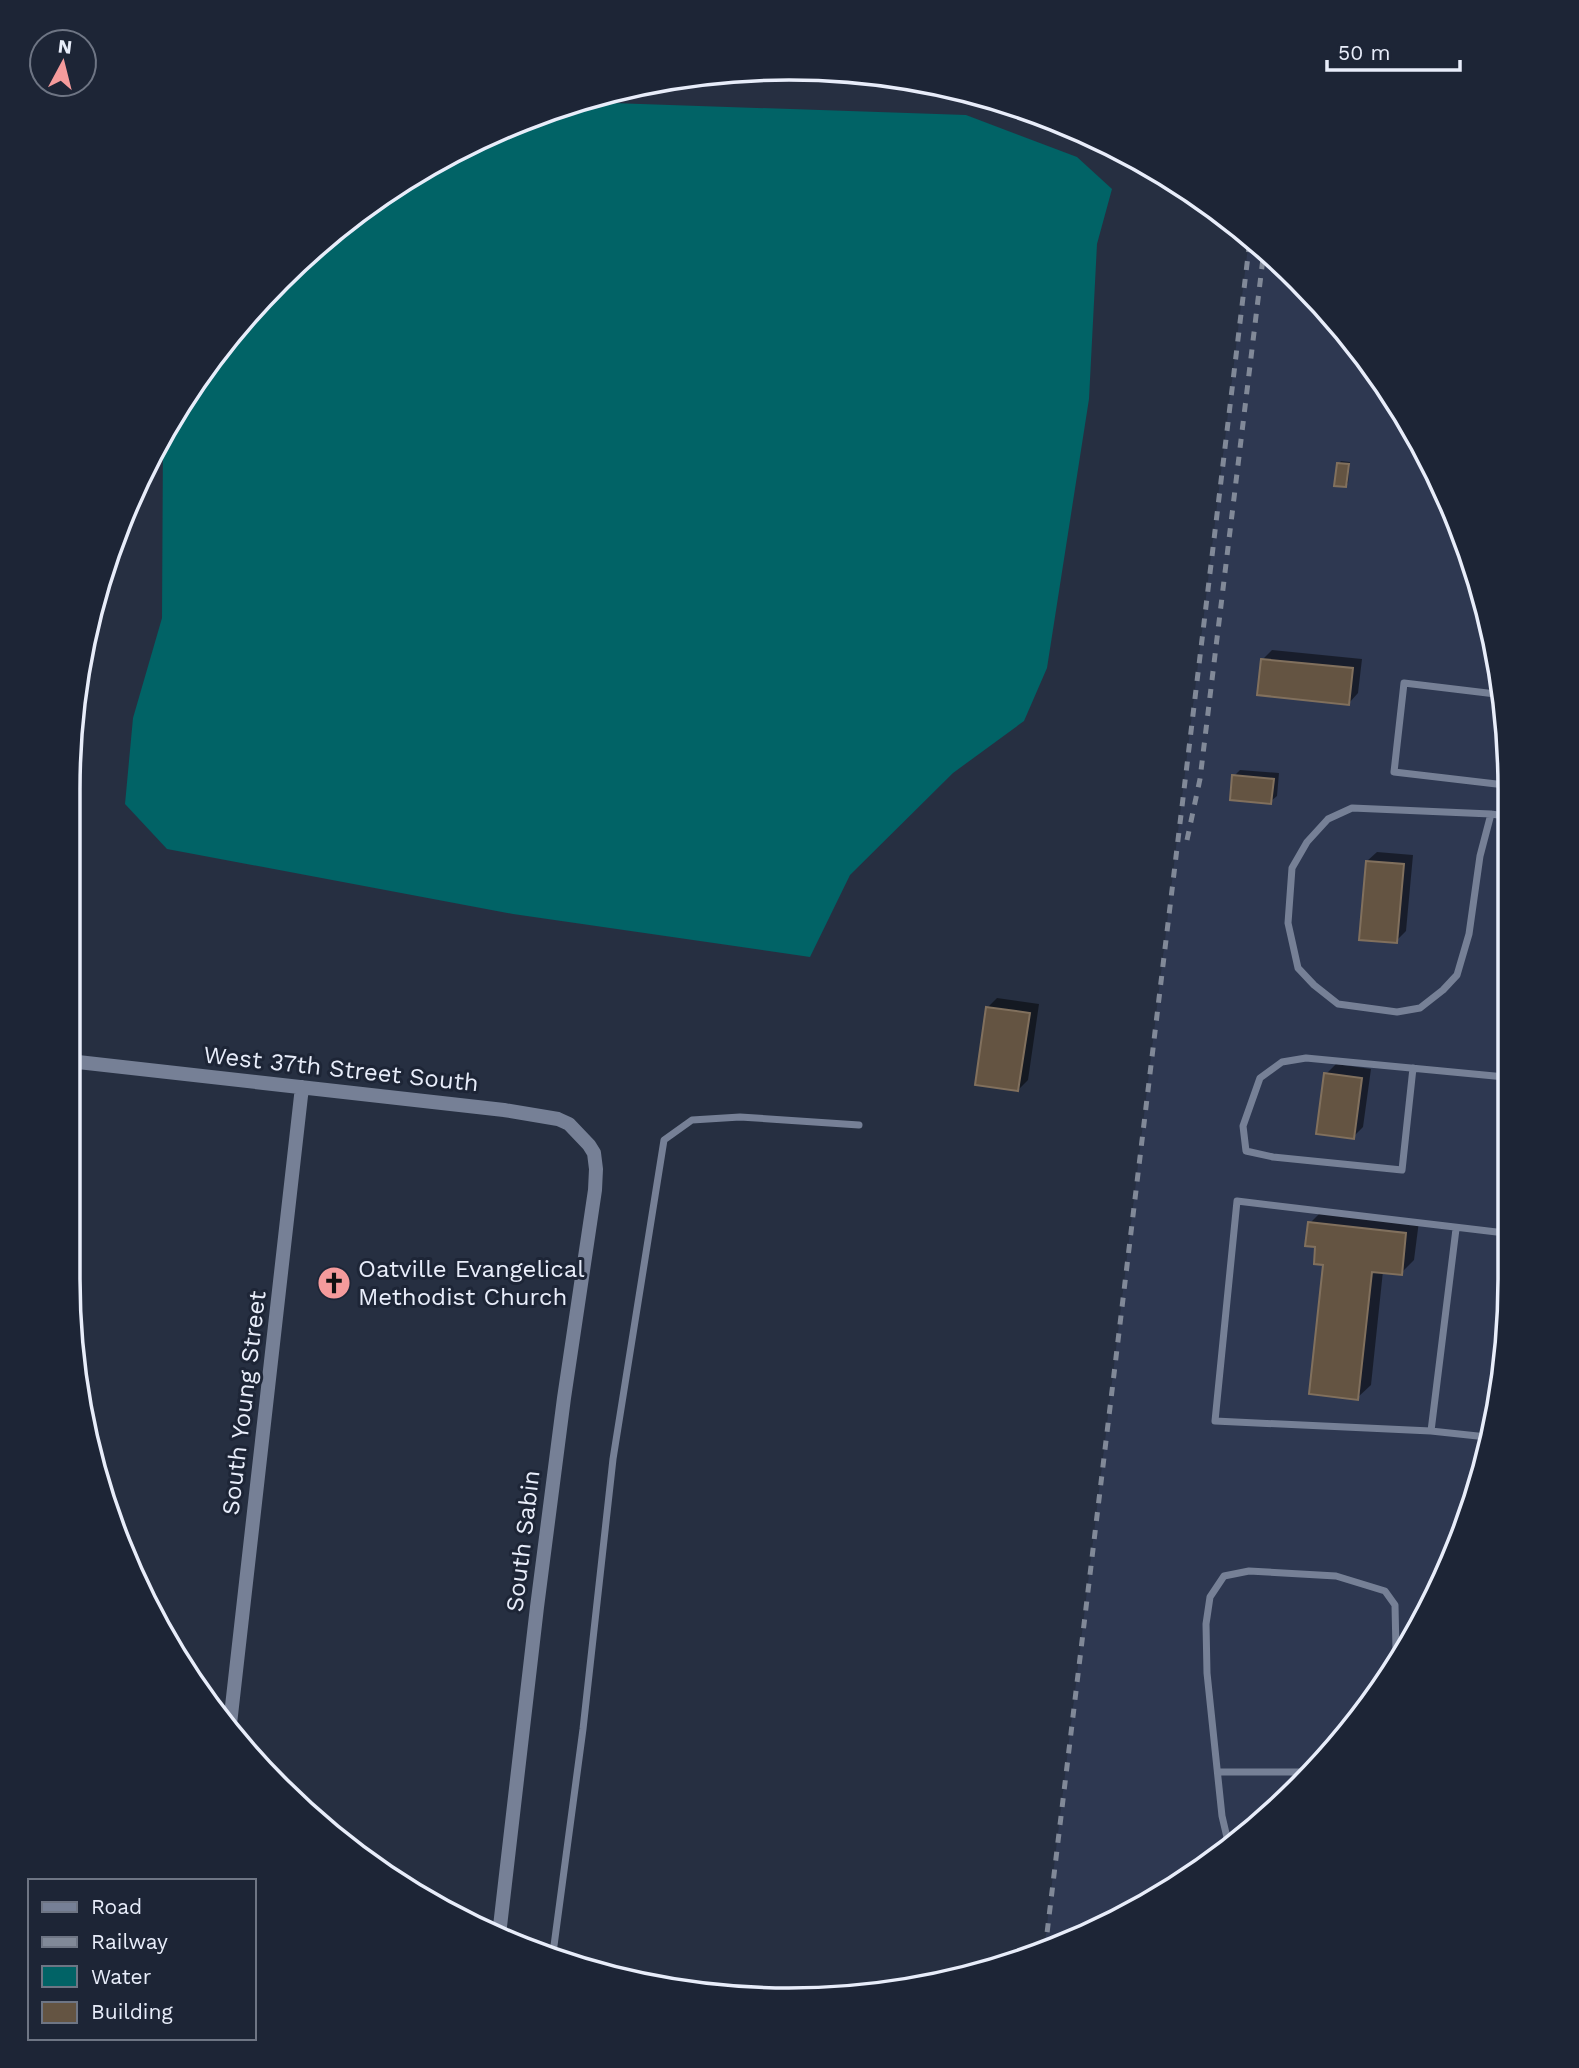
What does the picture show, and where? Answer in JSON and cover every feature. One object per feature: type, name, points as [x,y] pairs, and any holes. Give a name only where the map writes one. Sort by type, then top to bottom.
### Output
[{"type":"street","name":"West 37th Street South","points":[[80,1062],[505,1110],[558,1119],[583,1136],[594,1153]]},
{"type":"street","name":"South Young Street","points":[[231,1715],[302,1087]]},
{"type":"street","name":"South Sabin","points":[[500,1925],[540,1581],[595,1190],[594,1153]]},
{"type":"lane","points":[[1491,693],[1404,683],[1394,772],[1498,784]]},
{"type":"lane","points":[[1490,814],[1480,856],[1469,934],[1457,975],[1443,990],[1420,1008],[1397,1012],[1338,1004],[1298,968],[1288,923],[1292,867],[1307,842],[1328,818],[1352,808],[1490,814],[1498,815]]},
{"type":"lane","points":[[1413,1068],[1402,1170],[1273,1157],[1246,1151],[1243,1126],[1260,1078],[1282,1062],[1306,1058],[1413,1068],[1498,1076]]},
{"type":"lane","points":[[554,1947],[583,1729],[613,1459],[664,1140],[692,1120],[740,1117],[859,1125]]},
{"type":"lane","points":[[1480,1436],[1431,1431],[1215,1421],[1237,1201],[1498,1232]]},
{"type":"lane","points":[[1431,1431],[1456,1228]]},
{"type":"lane","points":[[1227,1836],[1222,1816],[1207,1673],[1206,1623],[1210,1597],[1224,1576],[1249,1571],[1336,1576],[1385,1591],[1395,1605],[1396,1646]]},
{"type":"lane","points":[[1217,1772],[1299,1772]]},
{"type":"shaded area","points":[[1248,249],[1323,322],[1352,358],[1404,435],[1445,518],[1461,562],[1485,651],[1497,743],[1498,790],[1498,1279],[1492,1371],[1474,1462],[1445,1550],[1404,1633],[1352,1710],[1291,1780],[1221,1841],[1144,1893],[1045,1940]]},
{"type":"water","points":[[614,103],[966,115],[1077,157],[1112,189],[1097,244],[1089,399],[1047,668],[1024,721],[953,773],[850,875],[810,957],[513,914],[167,849],[125,804],[133,718],[162,618],[163,459],[175,435],[227,358],[288,288],[358,227],[435,175],[518,134]]},
{"type":"building","points":[[1337,463],[1349,464],[1346,487],[1334,486]]},
{"type":"building","points":[[1261,659],[1353,668],[1349,705],[1257,695]]},
{"type":"building","points":[[1232,775],[1274,779],[1271,804],[1230,800]]},
{"type":"building","points":[[1366,861],[1404,864],[1397,943],[1359,940]]},
{"type":"building","points":[[986,1007],[1030,1013],[1018,1091],[975,1085]]},
{"type":"building","points":[[1324,1073],[1362,1078],[1354,1139],[1316,1134]]},
{"type":"building","points":[[1308,1222],[1406,1233],[1402,1275],[1372,1272],[1358,1400],[1309,1394],[1323,1265],[1314,1264],[1315,1247],[1305,1246]]},
{"type":"railway","points":[[1046,1939],[1249,249]]},
{"type":"railway","points":[[1187,840],[1200,779],[1263,261]]},
{"type":"place","name":"Oatville Evangelical Methodist Church","points":[[334,1283]]}]
